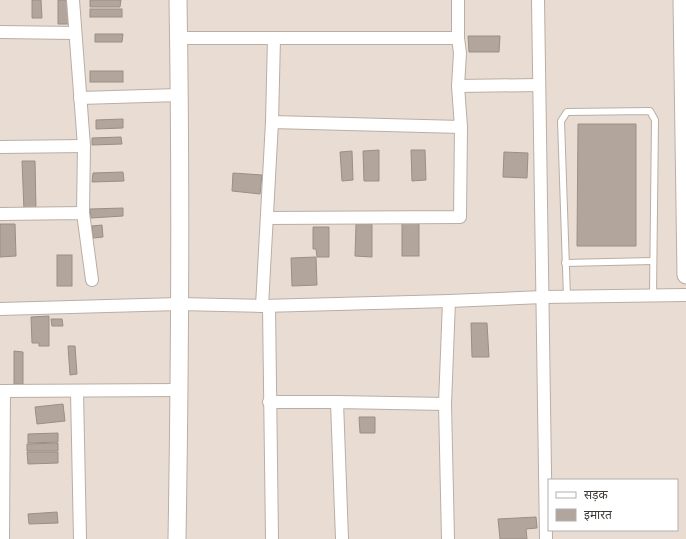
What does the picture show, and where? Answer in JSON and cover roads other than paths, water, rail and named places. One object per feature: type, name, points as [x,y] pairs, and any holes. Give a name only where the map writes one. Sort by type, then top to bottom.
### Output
[{"type":"street","points":[[73,0],[84,146],[83,213],[92,280]]},
{"type":"street","points":[[177,539],[179,390],[178,0]]},
{"type":"street","points":[[267,218],[460,217],[461,127],[458,86],[460,52],[458,38],[458,0]]},
{"type":"street","points":[[538,0],[546,539]]},
{"type":"street","points":[[682,0],[686,275]]},
{"type":"street","points":[[0,32],[75,33]]},
{"type":"street","points":[[178,38],[458,38]]},
{"type":"street","points":[[272,539],[265,306],[274,38]]},
{"type":"street","points":[[458,86],[539,86]]},
{"type":"street","points":[[80,98],[179,95]]},
{"type":"street","points":[[272,122],[461,127]]},
{"type":"street","points":[[0,147],[84,146]]},
{"type":"street","points":[[0,214],[83,213]]},
{"type":"street","points":[[0,308],[179,304],[265,306],[543,297],[686,295]]},
{"type":"street","points":[[448,539],[445,404],[450,301]]},
{"type":"street","points":[[3,539],[2,391],[179,390]]},
{"type":"street","points":[[77,391],[80,539]]},
{"type":"street","points":[[269,402],[445,404]]},
{"type":"street","points":[[337,402],[342,539]]},
{"type":"lane","points":[[567,297],[561,121],[567,112],[650,111],[655,120],[652,261],[653,296]]},
{"type":"lane","points":[[565,263],[652,261]]}]
